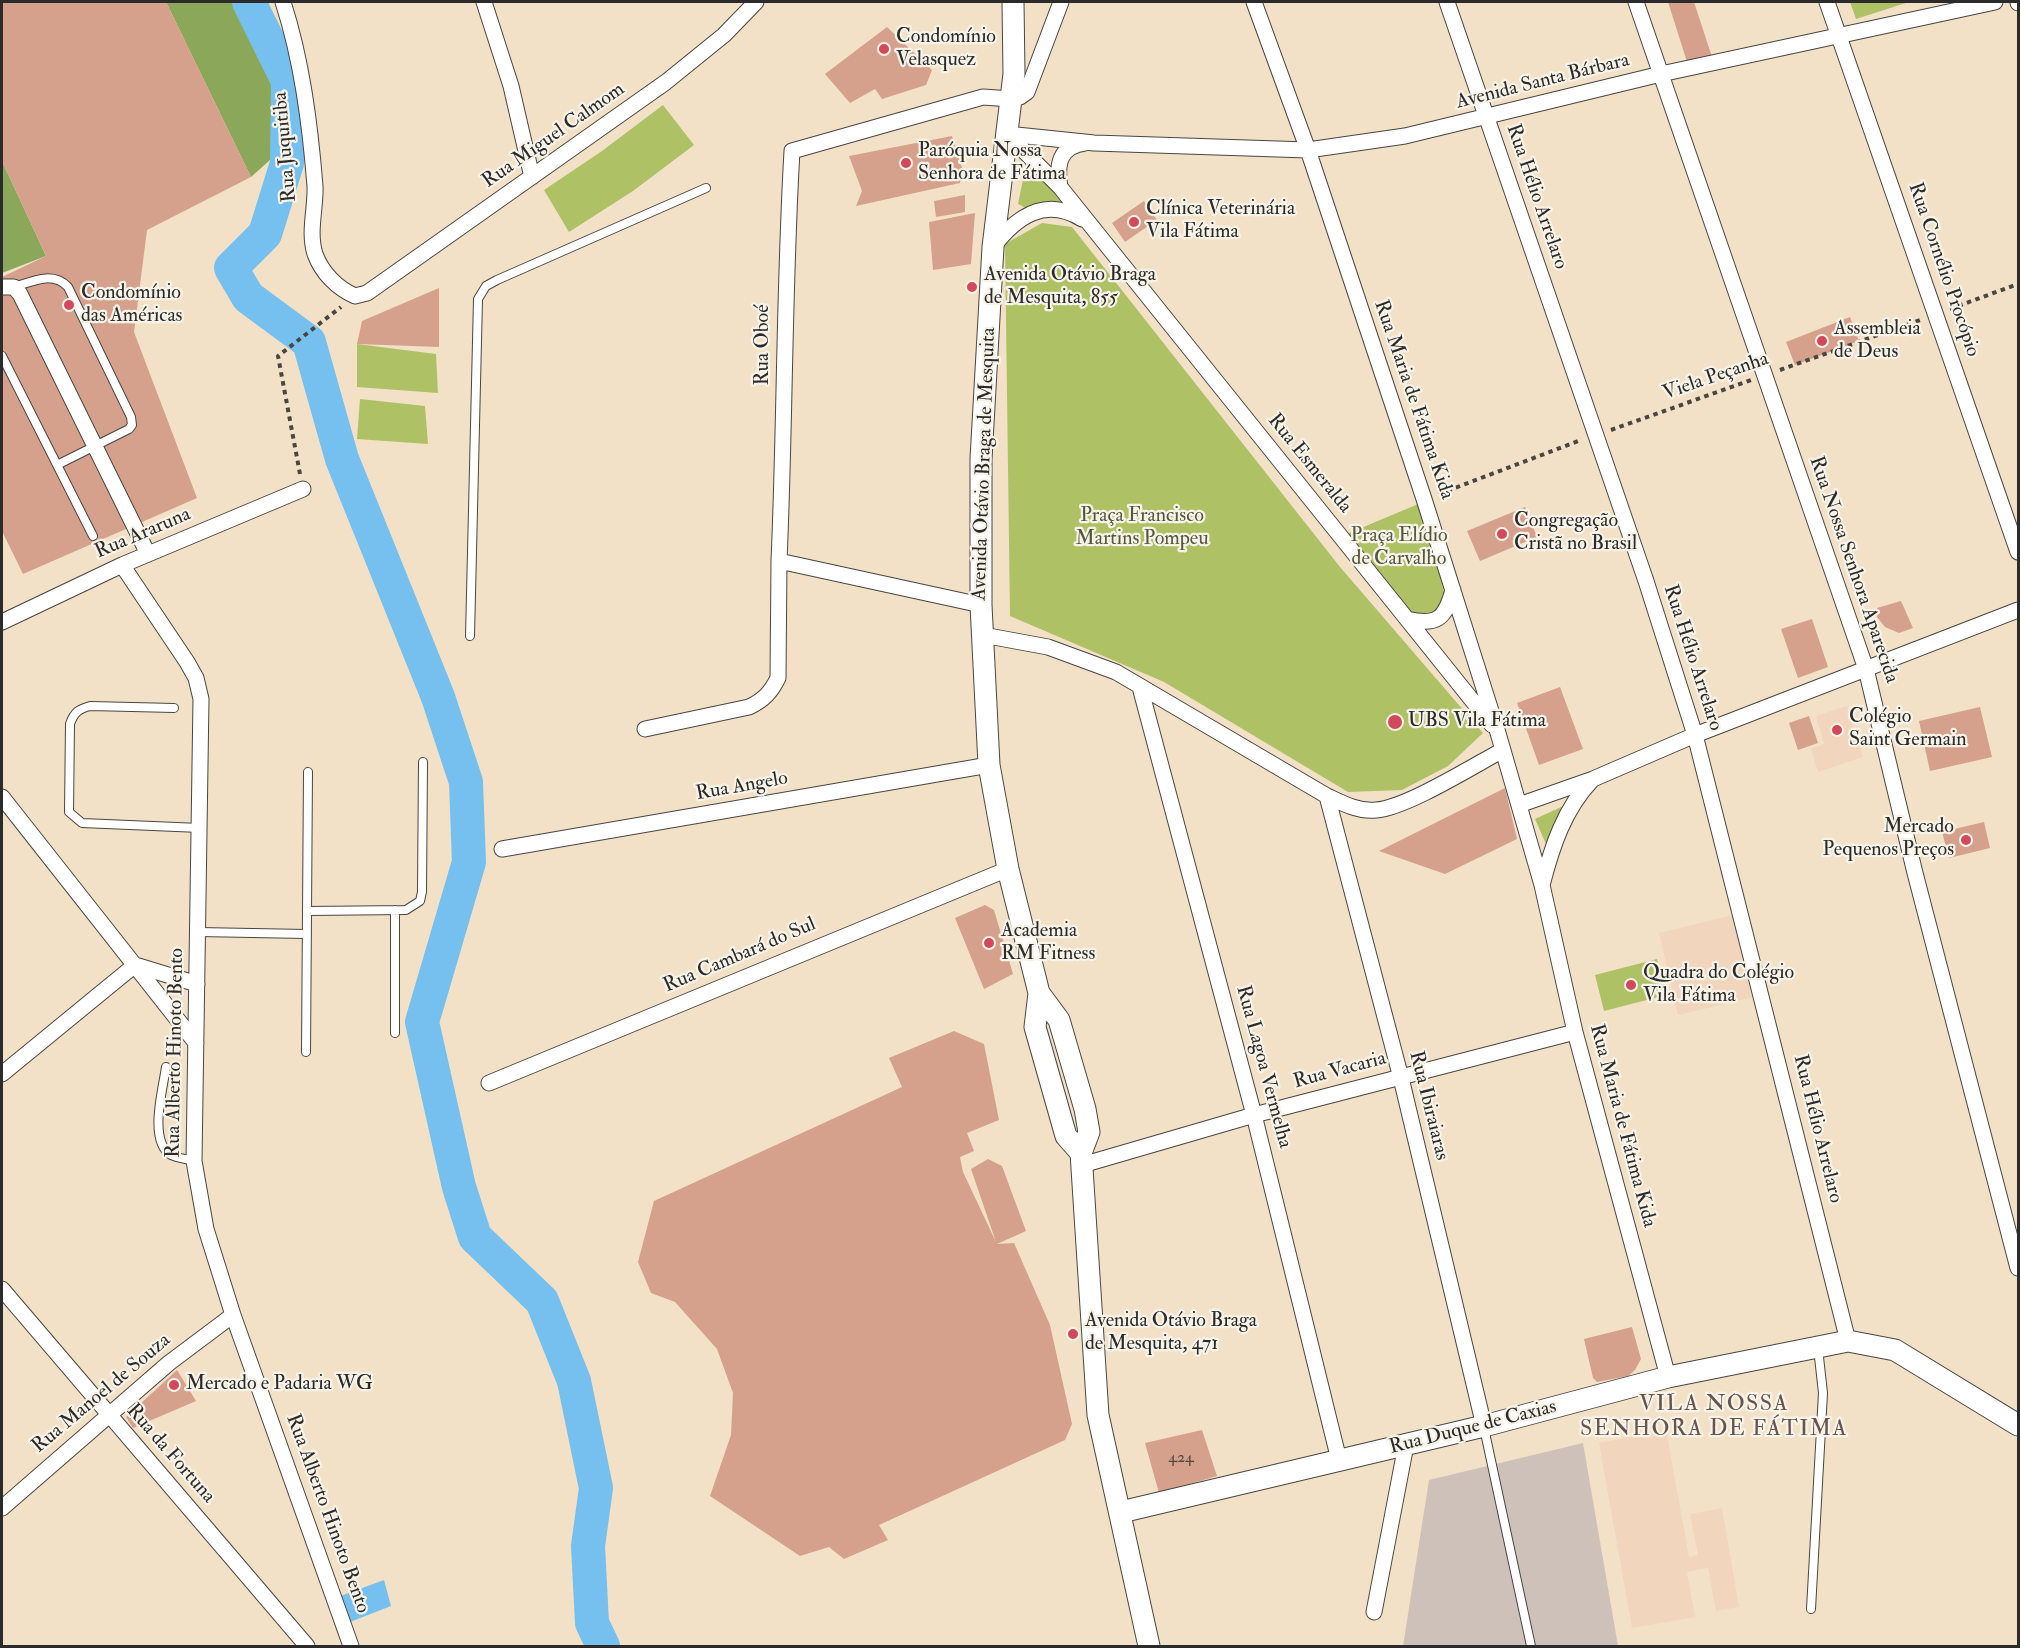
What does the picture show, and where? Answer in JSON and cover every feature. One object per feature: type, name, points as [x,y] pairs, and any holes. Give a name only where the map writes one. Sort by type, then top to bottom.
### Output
[{"type":"main road","name":"Avenida Otávio Braga de Mesquita","points":[[1012,2],[1011,99],[993,247],[981,459],[981,605],[989,765],[1008,869],[1039,993],[1059,1020],[1085,1109],[1089,1132],[1082,1159],[1091,1348],[1098,1415],[1149,1647]]},
{"type":"main road","name":"Rua Duque de Caxias","points":[[1121,1512],[1484,1426],[1668,1377],[1848,1341],[1895,1350],[2019,1425]]},
{"type":"street","name":"Rua Juquitiba","points":[[283,2],[295,44],[309,125],[315,190],[312,235],[315,254],[337,286],[361,294]]},
{"type":"street","points":[[484,2],[511,87],[532,177]]},
{"type":"street","name":"Rua Miguel Calmom","points":[[361,294],[666,82],[724,35],[756,2]]},
{"type":"street","name":"Rua Maria de Fátima Kida","points":[[1254,2],[1308,150],[1424,499],[1498,732],[1542,885],[1575,1032],[1668,1377]]},
{"type":"street","name":"Rua Hélio Arrelaro","points":[[1447,2],[1596,435],[1695,735],[1848,1341]]},
{"type":"street","name":"Rua Nossa Senhora Aparecida","points":[[1636,2],[1767,375],[1815,525],[1866,669],[1918,884],[2019,1268]]},
{"type":"street","name":"Rua Cornélio Procópio","points":[[1827,2],[2019,552]]},
{"type":"street","name":"Avenida Santa Bárbara","points":[[1007,134],[1094,142],[1308,150],[1405,136],[1487,118],[1661,74],[1995,2]]},
{"type":"street","points":[[1011,99],[1020,98],[1027,92],[1059,4]]},
{"type":"street","name":"Rua Oboé","points":[[779,561],[784,429],[784,317],[792,151],[983,97],[1011,99]]},
{"type":"street","name":"Rua Esmeralda","points":[[1007,134],[1060,187],[1498,732]]},
{"type":"street","name":"Avenida Santa Bárbara","points":[[1060,187],[1058,163],[1063,154],[1071,147],[1094,142]]},
{"type":"street","name":"Rua Esmeralda","points":[[993,247],[1021,218],[1039,211],[1066,210],[1088,223]]},
{"type":"street","points":[[8,287],[20,294],[148,554]]},
{"type":"street","name":"Rua Araruna","points":[[2,622],[122,565],[303,489]]},
{"type":"street","points":[[645,729],[749,706],[762,700],[773,689],[778,678],[779,561],[981,605]]},
{"type":"street","name":"Rua Alberto Hinoto Bento","points":[[122,565],[187,662],[200,687],[194,1161],[206,1229],[233,1315],[351,1647]]},
{"type":"street","points":[[1407,619],[1432,622],[1448,608],[1453,590]]},
{"type":"street","points":[[1519,805],[1593,779],[1695,735],[2019,610]]},
{"type":"street","points":[[983,635],[1048,647],[1116,672],[1327,796],[1350,807],[1375,811],[1397,805],[1503,750]]},
{"type":"street","name":"Rua Lagoa Vermelha","points":[[1140,687],[1254,1115],[1339,1460]]},
{"type":"street","name":"Rua Angelo","points":[[502,849],[989,765]]},
{"type":"street","points":[[1542,885],[1564,820],[1573,803],[1593,779]]},
{"type":"street","name":"Rua Ibiraiaras","points":[[1327,796],[1401,1078],[1484,1426]]},
{"type":"street","points":[[2,797],[196,1043]]},
{"type":"street","name":"Rua Cambará do Sul","points":[[489,1083],[1008,869]]},
{"type":"street","points":[[135,965],[197,984]]},
{"type":"street","points":[[2,1074],[135,965]]},
{"type":"street","name":"Rua Vacaria","points":[[1082,1159],[1575,1032]]},
{"type":"street","name":"Rua da Fortuna","points":[[2,1289],[307,1647]]},
{"type":"street","name":"Rua Manoel de Souza","points":[[2,1508],[169,1363],[233,1315]]},
{"type":"street","points":[[1374,1612],[1406,1445]]},
{"type":"lane","points":[[470,636],[478,299],[486,286],[497,280],[706,188]]},
{"type":"lane","points":[[8,287],[51,277],[61,279],[69,287],[132,425],[123,432],[57,465]]},
{"type":"lane","points":[[2,356],[93,536]]},
{"type":"lane","points":[[174,708],[90,706],[80,708],[72,716],[70,723],[69,812],[82,823],[200,828]]},
{"type":"lane","points":[[307,911],[395,910],[413,907],[420,901],[422,892],[423,762]]},
{"type":"lane","points":[[306,1052],[308,772]]},
{"type":"lane","points":[[395,910],[395,1033]]},
{"type":"lane","points":[[198,932],[307,934]]},
{"type":"lane","points":[[166,1067],[157,1127],[160,1142],[170,1154],[194,1161]]},
{"type":"lane","points":[[1811,1609],[1823,1393],[1817,1346]]},
{"type":"lane","points":[[1484,1426],[1531,1647]]},
{"type":"path","name":"Viela Peçanha","points":[[1424,499],[2019,284]]},
{"type":"path","points":[[303,489],[278,356],[361,294]]},
{"type":"shaded area","name":"Colégio Saint Germain","points":[[1847,706],[1863,757],[1818,772],[1811,749],[1824,744],[1816,716]]},
{"type":"shaded area","points":[[1733,915],[1753,997],[1678,1015],[1659,933]]},
{"type":"shaded area","points":[[1666,1430],[1689,1557],[1698,1555],[1690,1514],[1722,1508],[1739,1607],[1716,1611],[1708,1568],[1687,1572],[1695,1617],[1632,1628],[1599,1443]]},
{"type":"shaded area","points":[[1583,1443],[1618,1646],[1403,1646],[1429,1480]]},
{"type":"green space","points":[[166,2],[268,2],[308,126],[251,177]]},
{"type":"green space","points":[[1850,2],[1909,2],[1856,19]]},
{"type":"green space","points":[[663,105],[694,145],[633,191],[569,232],[544,190],[602,151]]},
{"type":"green space","points":[[2,161],[46,256],[2,273]]},
{"type":"green space","points":[[1026,165],[1035,170],[1066,203],[1024,207],[1018,204]]},
{"type":"green space","name":"Praça Francisco Martins Pompeu","points":[[1042,223],[1072,227],[1340,567],[1483,733],[1448,766],[1402,790],[1348,792],[1164,682],[1010,616],[1005,244]]},
{"type":"green space","points":[[357,344],[436,354],[438,393],[357,387]]},
{"type":"green space","points":[[360,399],[425,406],[428,444],[357,439]]},
{"type":"green space","name":"Praça Elídio de Carvalho","points":[[1423,502],[1447,605],[1441,614],[1410,615],[1342,536]]},
{"type":"green space","points":[[1570,803],[1546,844],[1535,819]]},
{"type":"green space","name":"Quadra do Colégio Vila Fátima","points":[[1657,959],[1666,995],[1604,1011],[1595,975]]},
{"type":"water","points":[[384,1580],[391,1606],[345,1624],[335,1598]]},
{"type":"building","name":"Condomínio das Américas","points":[[2,2],[166,2],[251,177],[147,230],[134,332],[197,498],[23,574],[2,531],[2,277],[46,256],[2,161]]},
{"type":"building","points":[[1668,2],[1694,2],[1712,57],[1688,65]]},
{"type":"building","name":"Condomínio Velasquez","points":[[887,27],[932,70],[926,85],[882,99],[875,89],[850,103],[825,74]]},
{"type":"building","name":"Paróquia Nossa Senhora de Fátima","points":[[952,136],[963,171],[960,183],[856,206],[862,191],[849,156]]},
{"type":"building","points":[[965,195],[965,212],[936,217],[934,201]]},
{"type":"building","name":"Clínica Veterinária Vila Fátima","points":[[1144,201],[1157,220],[1125,242],[1112,223]]},
{"type":"building","points":[[975,213],[971,264],[933,270],[929,222]]},
{"type":"building","points":[[439,288],[439,347],[357,344],[362,321]]},
{"type":"building","name":"Assembleia de Deus","points":[[1850,317],[1859,341],[1795,365],[1786,342]]},
{"type":"building","name":"Congregação Cristã no Brasil","points":[[1525,507],[1537,537],[1480,561],[1467,531]]},
{"type":"building","points":[[1901,601],[1913,628],[1899,633],[1885,627],[1877,617],[1877,608]]},
{"type":"building","points":[[1812,619],[1828,667],[1798,678],[1781,629]]},
{"type":"building","points":[[1560,687],[1583,749],[1539,765],[1517,703]]},
{"type":"building","points":[[1980,707],[1992,757],[1930,771],[1919,721]]},
{"type":"building","points":[[1809,716],[1818,743],[1798,750],[1789,723]]},
{"type":"building","points":[[1505,788],[1517,839],[1445,874],[1379,851]]},
{"type":"building","name":"Mercado Pequenos Preços","points":[[1984,822],[1990,848],[1949,858],[1942,832]]},
{"type":"building","points":[[985,905],[994,910],[1013,974],[984,989],[955,918]]},
{"type":"building","points":[[954,1031],[984,1044],[999,1120],[967,1133],[974,1151],[960,1157],[963,1172],[996,1242],[971,1169],[988,1159],[1002,1166],[1026,1231],[997,1244],[1014,1243],[1050,1325],[1072,1424],[1065,1440],[879,1525],[888,1540],[844,1559],[829,1547],[800,1556],[710,1496],[731,1435],[733,1393],[717,1349],[675,1302],[651,1293],[638,1262],[654,1201],[902,1087],[889,1058]]},
{"type":"building","points":[[1632,1327],[1641,1359],[1635,1370],[1628,1376],[1597,1382],[1593,1378],[1584,1339]]},
{"type":"building","name":"Mercado e Padaria WG","points":[[177,1370],[196,1401],[133,1428],[126,1417]]},
{"type":"building","points":[[1202,1430],[1217,1476],[1159,1493],[1145,1443]]},
{"type":"waterway","points":[[249,2],[288,81],[287,163],[265,234],[231,268],[248,297],[309,342],[342,459],[438,697],[466,782],[469,862],[422,1022],[459,1187],[475,1237],[542,1301],[574,1381],[596,1488],[588,1546],[592,1623],[603,1646]]},
{"type":"place","name":"Condomínio Velasquez","points":[[884,49]]},
{"type":"place","name":"Paróquia Nossa Senhora de Fátima","points":[[906,163]]},
{"type":"place","name":"Clínica Veterinária Vila Fátima","points":[[1134,222]]},
{"type":"place","name":"Avenida Otávio Braga de Mesquita, 855","points":[[972,287]]},
{"type":"place","name":"Condomínio das Américas","points":[[69,305]]},
{"type":"place","name":"Assembleia de Deus","points":[[1822,341]]},
{"type":"place","name":"Congregação Cristã no Brasil","points":[[1502,534]]},
{"type":"place","name":"UBS Vila Fátima","points":[[1395,722]]},
{"type":"place","name":"Colégio Saint Germain","points":[[1837,730]]},
{"type":"place","name":"Mercado Pequenos Preços","points":[[1966,840]]},
{"type":"place","name":"Academia RM Fitness","points":[[989,943]]},
{"type":"place","name":"Quadra do Colégio Vila Fátima","points":[[1631,985]]},
{"type":"place","name":"Avenida Otávio Braga de Mesquita, 471","points":[[1073,1334]]},
{"type":"place","name":"Mercado e Padaria WG","points":[[174,1385]]},
{"type":"district","name":"VILA NOSSA SENHORA DE FÁTIMA","points":[[1714,1418]]}]
